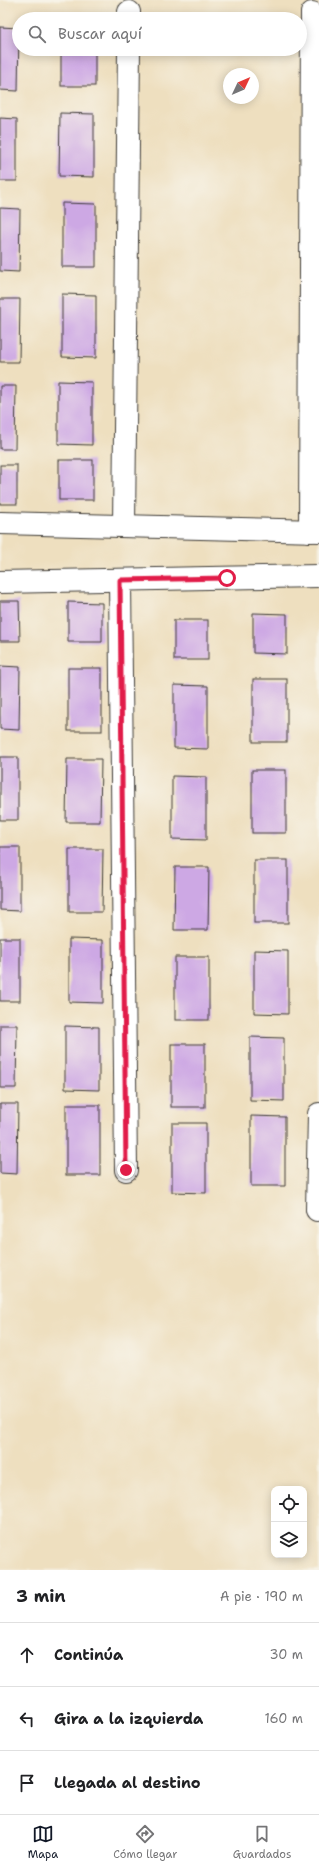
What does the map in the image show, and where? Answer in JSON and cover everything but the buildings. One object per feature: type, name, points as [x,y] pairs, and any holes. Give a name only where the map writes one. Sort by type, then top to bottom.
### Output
[{"type":"street","points":[[0,523],[314,531],[312,13]]},
{"type":"street","points":[[124,526],[129,56]]},
{"type":"street","points":[[0,582],[319,576]]},
{"type":"street","points":[[120,580],[126,1170]]},
{"type":"street","points":[[317,1210],[319,1114]]},
{"type":"route","points":[[126,1170],[120,580],[227,578]]}]
